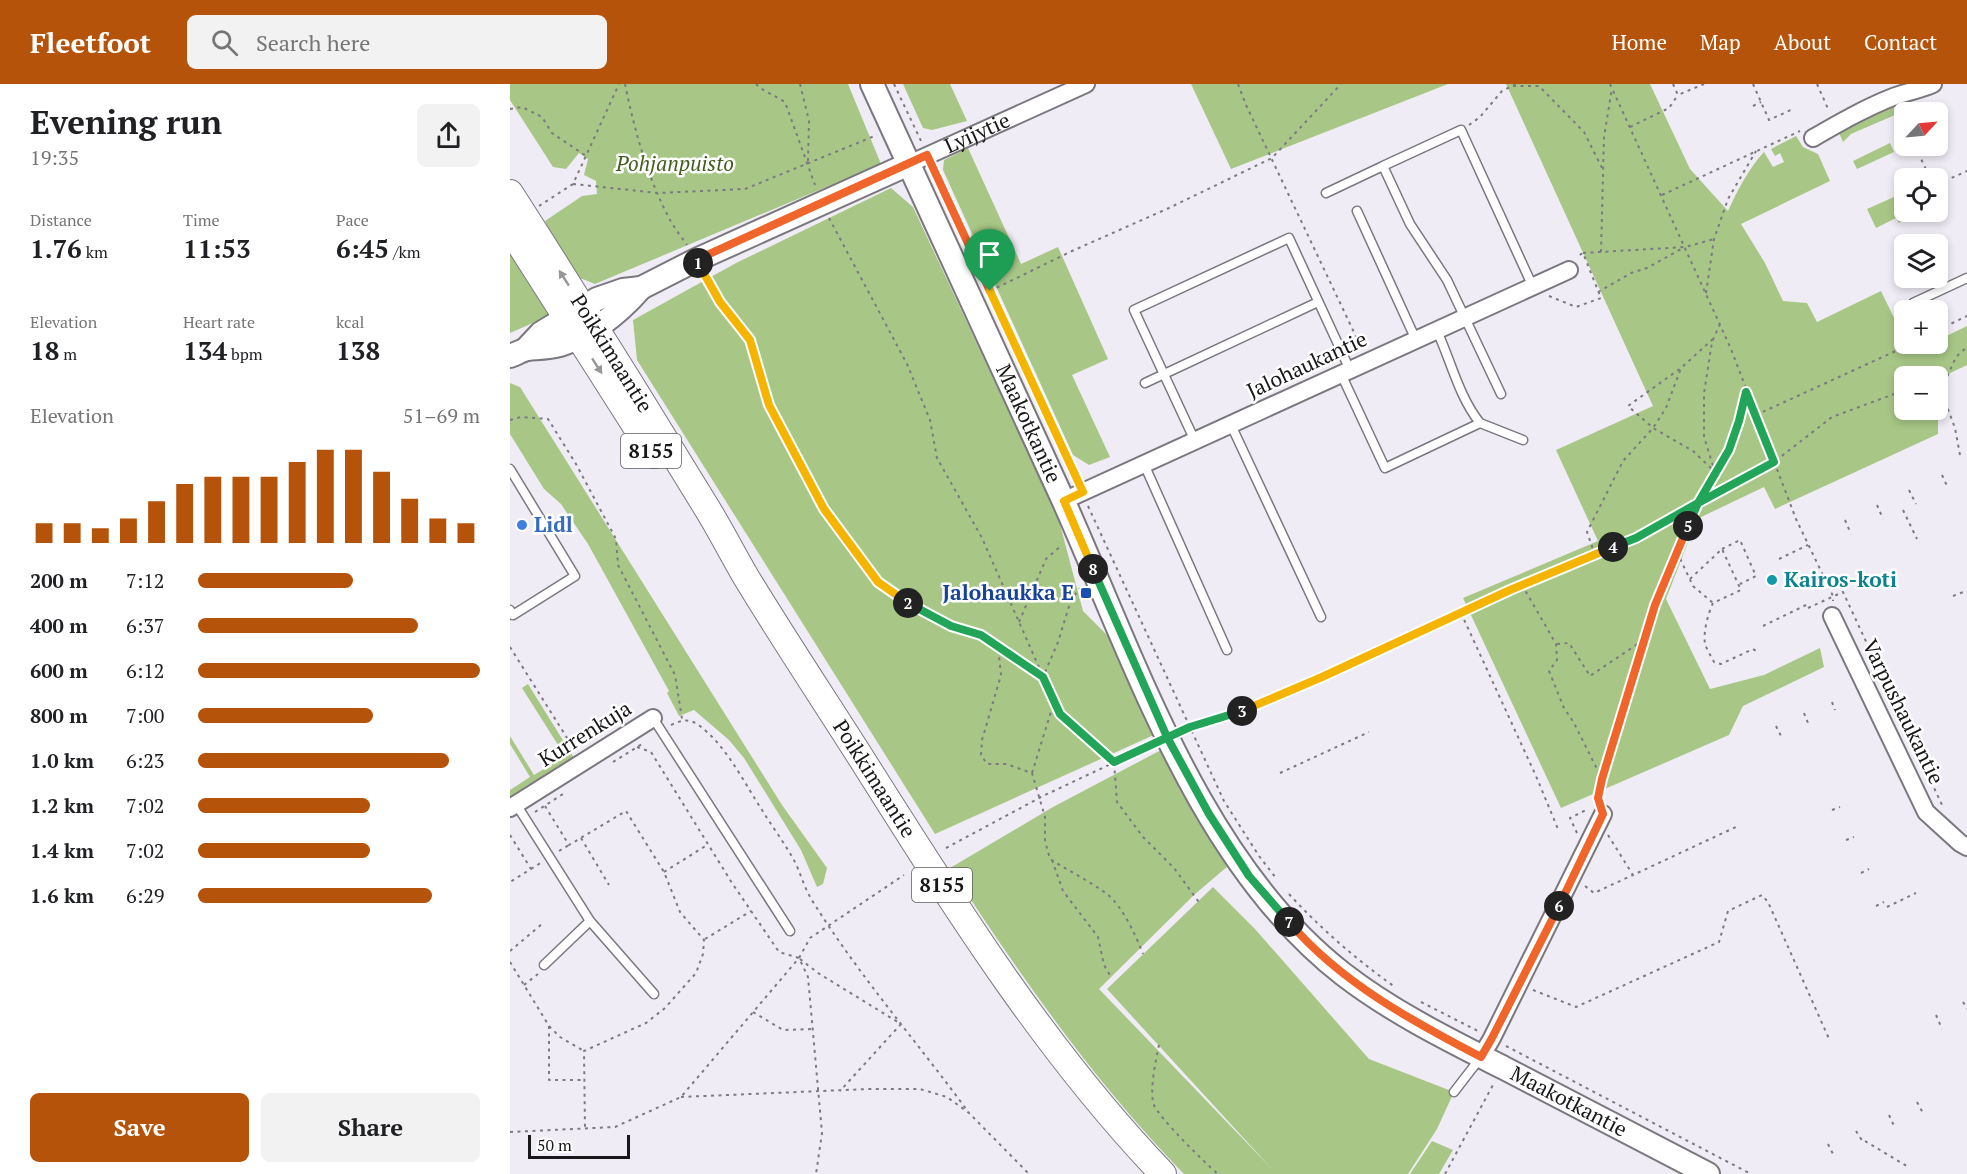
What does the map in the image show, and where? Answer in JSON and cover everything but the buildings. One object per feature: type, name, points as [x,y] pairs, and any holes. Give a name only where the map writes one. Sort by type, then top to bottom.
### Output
[{"type":"main road","name":"Poikkimaantie","points":[[510,193],[654,456],[746,578],[993,963],[1058,1053],[1138,1148],[1163,1174]]},
{"type":"main road","name":"Poikkimaantie","points":[[510,229],[581,322]]},
{"type":"street","name":"Maakotkantie","points":[[872,84],[893,129],[918,159],[1073,497],[1167,737],[1209,814],[1249,876],[1298,933],[1342,973],[1394,1009],[1487,1048],[1708,1174]]},
{"type":"street","name":"Lyijytie","points":[[518,353],[541,333],[616,314],[640,288],[696,260],[918,159],[1047,93],[1086,84]]},
{"type":"street","points":[[1813,138],[1892,97],[1933,84]]},
{"type":"street","name":"Jalohaukantie","points":[[1073,497],[1569,270]]},
{"type":"street","name":"Varpushaukantie","points":[[1832,616],[1926,812],[1967,847]]},
{"type":"street","name":"Kurrenkuja","points":[[517,810],[583,762],[657,724]]},
{"type":"street","points":[[1487,1048],[1603,814]]},
{"type":"lane","points":[[1326,193],[1461,130],[1533,287]]},
{"type":"lane","points":[[1383,166],[1410,224],[1447,280],[1501,394]]},
{"type":"lane","points":[[1357,211],[1416,340]]},
{"type":"lane","points":[[1195,441],[1134,310],[1289,238],[1318,302],[1385,468],[1480,423]]},
{"type":"lane","points":[[1919,300],[1967,278]]},
{"type":"lane","points":[[1145,383],[1318,302]]},
{"type":"lane","points":[[1437,331],[1472,414],[1480,423],[1523,440]]},
{"type":"lane","points":[[1231,424],[1321,617]]},
{"type":"lane","points":[[1144,464],[1227,650]]},
{"type":"lane","points":[[510,469],[575,576],[513,615],[510,610]]},
{"type":"lane","points":[[657,724],[790,931]]},
{"type":"lane","points":[[517,810],[590,921],[654,994]]},
{"type":"lane","points":[[544,964],[590,921]]},
{"type":"lane","points":[[1454,1092],[1487,1048]]},
{"type":"path","points":[[537,207],[573,184],[619,84]]},
{"type":"path","points":[[625,84],[635,131],[667,215],[720,302],[750,340],[769,405],[824,509],[878,582],[905,601],[951,626],[981,635],[1043,677]]},
{"type":"path","points":[[756,84],[785,102],[822,203],[907,364],[930,420],[937,458],[982,538],[1060,714],[1114,762],[1117,802],[1143,837],[1174,868],[1201,905]]},
{"type":"path","points":[[800,84],[809,121],[808,164]]},
{"type":"path","points":[[894,84],[918,159],[990,291],[1073,497],[1190,727],[1224,801],[1259,856],[1277,879]]},
{"type":"path","points":[[1238,84],[1364,353]]},
{"type":"path","points":[[990,291],[1272,158],[1341,84]]},
{"type":"path","points":[[1610,84],[1720,324],[1796,519],[1833,596],[1832,616]]},
{"type":"path","points":[[1673,84],[1678,96]]},
{"type":"path","points":[[1630,127],[1669,108],[1678,96],[1704,84]]},
{"type":"path","points":[[1753,84],[1769,120],[1793,109]]},
{"type":"path","points":[[1817,84],[1831,116]]},
{"type":"path","points":[[1461,130],[1480,117],[1502,91],[1515,85],[1539,86],[1584,132],[1603,170]]},
{"type":"path","points":[[1601,252],[1604,137],[1612,88]]},
{"type":"path","points":[[1753,106],[1761,102]]},
{"type":"path","points":[[510,109],[522,107],[542,117],[552,133],[586,156]]},
{"type":"path","points":[[573,184],[658,193],[744,189],[893,129]]},
{"type":"path","points":[[1662,195],[1796,132]]},
{"type":"path","points":[[1706,294],[1714,239],[1728,199],[1756,151]]},
{"type":"path","points":[[1948,180],[1967,171]]},
{"type":"path","points":[[1583,253],[1685,247],[1714,239]]},
{"type":"path","points":[[1598,292],[1685,247]]},
{"type":"path","points":[[1948,325],[1967,316]]},
{"type":"path","points":[[1715,472],[1704,437],[1704,393],[1713,339],[1720,324]]},
{"type":"path","points":[[1713,339],[1681,368],[1628,406],[1653,428],[1693,451],[1715,472]]},
{"type":"path","points":[[1948,373],[1956,357],[1967,347]]},
{"type":"path","points":[[1756,415],[1894,352]]},
{"type":"path","points":[[1595,555],[1587,532],[1623,461],[1653,428],[1666,408],[1681,368]]},
{"type":"path","points":[[1603,814],[1598,798],[1602,779],[1655,605],[1698,503],[1729,450],[1746,392]]},
{"type":"path","points":[[946,848],[1038,799],[1167,737],[1190,727],[1257,706],[1461,612],[1636,538],[1774,462],[1832,417],[1894,394]]},
{"type":"path","points":[[1948,409],[1955,428],[1960,455]]},
{"type":"path","points":[[510,420],[521,417],[548,419],[576,464],[616,539],[618,565],[675,675],[682,719]]},
{"type":"path","points":[[1942,475],[1948,488]]},
{"type":"path","points":[[1909,490],[1916,504]]},
{"type":"path","points":[[1877,506],[1883,519]]},
{"type":"path","points":[[1903,510],[1917,539]]},
{"type":"path","points":[[1845,520],[1851,534]]},
{"type":"path","points":[[1019,622],[1046,559],[1069,539]]},
{"type":"path","points":[[1689,579],[1722,549],[1740,540],[1756,576],[1738,584]]},
{"type":"path","points":[[1779,559],[1808,545]]},
{"type":"path","points":[[1722,549],[1741,590],[1713,603],[1708,615],[1705,640],[1714,662],[1721,664],[1753,649],[1758,652]]},
{"type":"path","points":[[1677,552],[1693,586],[1713,603]]},
{"type":"path","points":[[1043,677],[1058,642],[1071,600],[1083,584]]},
{"type":"path","points":[[1522,585],[1556,644],[1557,660],[1549,671],[1564,708],[1602,779]]},
{"type":"path","points":[[1953,596],[1966,591]]},
{"type":"path","points":[[1763,626],[1843,592],[1936,794],[1948,811]]},
{"type":"path","points":[[1461,612],[1558,829]]},
{"type":"path","points":[[1556,644],[1569,643],[1590,676],[1645,639]]},
{"type":"path","points":[[998,646],[1001,675],[982,740],[981,756],[987,764],[1006,764],[1032,773]]},
{"type":"path","points":[[510,647],[583,762]]},
{"type":"path","points":[[1054,702],[1032,773],[1045,817],[1045,841],[1063,891],[1098,937],[1104,965],[1111,977]]},
{"type":"path","points":[[1832,702],[1835,710]]},
{"type":"path","points":[[1804,713],[1808,723]]},
{"type":"path","points":[[610,765],[637,747],[657,724],[682,719],[694,722],[702,728],[729,758],[795,863],[810,897],[855,966],[927,1055],[969,1113],[1029,1174]]},
{"type":"path","points":[[1776,726],[1781,736]]},
{"type":"path","points":[[1280,773],[1368,732]]},
{"type":"path","points":[[637,747],[651,752],[707,844],[779,952],[799,958],[818,973],[901,1024]]},
{"type":"path","points":[[517,810],[545,806],[563,794]]},
{"type":"path","points":[[545,806],[569,845],[626,811],[664,872],[680,912],[704,940],[703,954],[696,973],[664,1008],[646,1023],[584,1051]]},
{"type":"path","points":[[1832,810],[1839,807]]},
{"type":"path","points":[[1581,884],[1594,893],[1738,826]]},
{"type":"path","points":[[1607,834],[1633,874]]},
{"type":"path","points":[[510,835],[531,869],[510,882]]},
{"type":"path","points":[[1846,840],[1854,837]]},
{"type":"path","points":[[581,838],[609,885]]},
{"type":"path","points":[[664,872],[707,844]]},
{"type":"path","points":[[1052,860],[1108,895],[1125,916],[1143,954]]},
{"type":"path","points":[[1861,873],[1869,869]]},
{"type":"path","points":[[681,1097],[799,958],[810,938],[904,875]]},
{"type":"path","points":[[1887,908],[1916,893]]},
{"type":"path","points":[[1289,894],[1368,968],[1397,988]]},
{"type":"path","points":[[1528,987],[1576,1007],[1719,942],[1728,910],[1762,895],[1768,902],[1830,1041]]},
{"type":"path","points":[[1876,906],[1884,902]]},
{"type":"path","points":[[704,940],[751,911]]},
{"type":"path","points":[[510,951],[542,924]]},
{"type":"path","points":[[799,958],[808,977],[819,1091],[822,1133],[816,1174]]},
{"type":"path","points":[[510,962],[549,1026],[560,1037],[584,1051]]},
{"type":"path","points":[[524,985],[544,969],[544,964]]},
{"type":"path","points":[[1416,1000],[1487,1048],[1751,1174]]},
{"type":"path","points":[[1963,1002],[1967,1009]]},
{"type":"path","points":[[753,1012],[783,1030],[813,1029]]},
{"type":"path","points":[[1936,1015],[1942,1029]]},
{"type":"path","points":[[840,1090],[901,1024]]},
{"type":"path","points":[[549,1026],[549,1080],[584,1080]]},
{"type":"path","points":[[1159,1045],[1153,1073],[1153,1104],[1218,1174]]},
{"type":"path","points":[[584,1051],[585,1128]]},
{"type":"path","points":[[1444,1174],[1497,1077]]},
{"type":"path","points":[[510,1131],[615,1127],[681,1097],[840,1090],[920,1089],[947,1098],[969,1113]]},
{"type":"path","points":[[1917,1102],[1924,1115]]},
{"type":"path","points":[[1889,1115],[1895,1128]]},
{"type":"path","points":[[1856,1131],[1864,1142],[1910,1168]]},
{"type":"path","points":[[1828,1144],[1834,1156]]},
{"type":"green space","name":"Pohjanpuisto","points":[[510,84],[848,84],[881,164],[595,284],[570,274],[545,221],[582,196],[597,194],[596,181],[584,175],[588,159],[579,153],[566,169],[553,167],[510,100]]},
{"type":"green space","points":[[903,84],[950,84],[967,121],[932,130],[923,128]]},
{"type":"green space","points":[[1191,84],[1448,84],[1231,169]]},
{"type":"green space","points":[[1506,84],[1650,84],[1690,169],[1728,211],[1753,165],[1764,152],[1773,167],[1784,162],[1780,153],[1775,156],[1771,149],[1796,136],[1803,147],[1818,154],[1830,181],[1741,224],[1765,263],[1783,301],[1807,303],[1817,322],[1881,291],[1894,318],[1894,354],[1948,354],[1948,335],[1967,326],[1967,365],[1948,374],[1948,366],[1894,366],[1894,420],[1938,420],[1938,434],[1775,509],[1764,487],[1697,519],[1666,599],[1710,689],[1764,675],[1820,648],[1824,667],[1743,706],[1729,735],[1561,808],[1463,598],[1598,541],[1556,450],[1653,406]]},
{"type":"green space","points":[[1892,104],[1894,108],[1894,115],[1851,134],[1843,142],[1839,133],[1843,127]]},
{"type":"green space","points":[[1890,143],[1894,152],[1857,169],[1853,161]]},
{"type":"green space","points":[[968,148],[1021,264],[1058,247],[1108,359],[1072,375],[1110,457],[1089,465],[1073,455],[943,170],[944,160]]},
{"type":"green space","points":[[891,188],[913,207],[1058,517],[1083,611],[1111,639],[1156,734],[935,834],[637,360],[633,320],[736,263]]},
{"type":"green space","points":[[1894,197],[1894,219],[1876,228],[1867,209]]},
{"type":"green space","points":[[510,251],[551,315],[510,333]]},
{"type":"green space","points":[[510,383],[520,387],[782,805],[827,868],[823,884],[817,887],[801,850],[744,758],[729,740],[694,710],[679,716],[667,693],[669,691],[588,544],[561,504],[544,489],[510,434]]},
{"type":"green space","points":[[528,684],[574,758],[510,799],[510,790],[530,777],[510,744],[510,736],[534,775],[565,756],[522,688]]},
{"type":"green space","points":[[1163,749],[1197,820],[1228,866],[1194,895],[1099,989],[1271,1168],[1107,989],[1213,887],[1255,929],[1369,1059],[1454,1092],[1437,1129],[1408,1174],[1184,1174],[1151,1139],[1089,1065],[1031,988],[950,868],[1053,807]]},
{"type":"green space","points":[[1432,1141],[1453,1150],[1439,1174],[1410,1174]]},
{"type":"place","name":"Lidl","points":[[522,525]]},
{"type":"place","name":"Kairos-koti","points":[[1772,580]]},
{"type":"place","name":"Jalohaukka E","points":[[1086,593]]},
{"type":"route","points":[[990,291],[927,155],[696,260],[720,302],[750,340],[769,405],[824,509],[878,582],[905,601],[951,626],[981,635],[1043,677],[1060,714],[1114,762],[1167,737],[1190,727],[1257,706],[1510,590],[1636,538],[1698,503],[1774,462],[1746,392],[1729,450],[1698,503],[1655,605],[1602,779],[1598,798],[1603,814],[1481,1057],[1394,1009],[1342,973],[1298,933],[1249,876],[1209,814],[1167,737],[1064,501],[1083,492],[990,291]]}]
